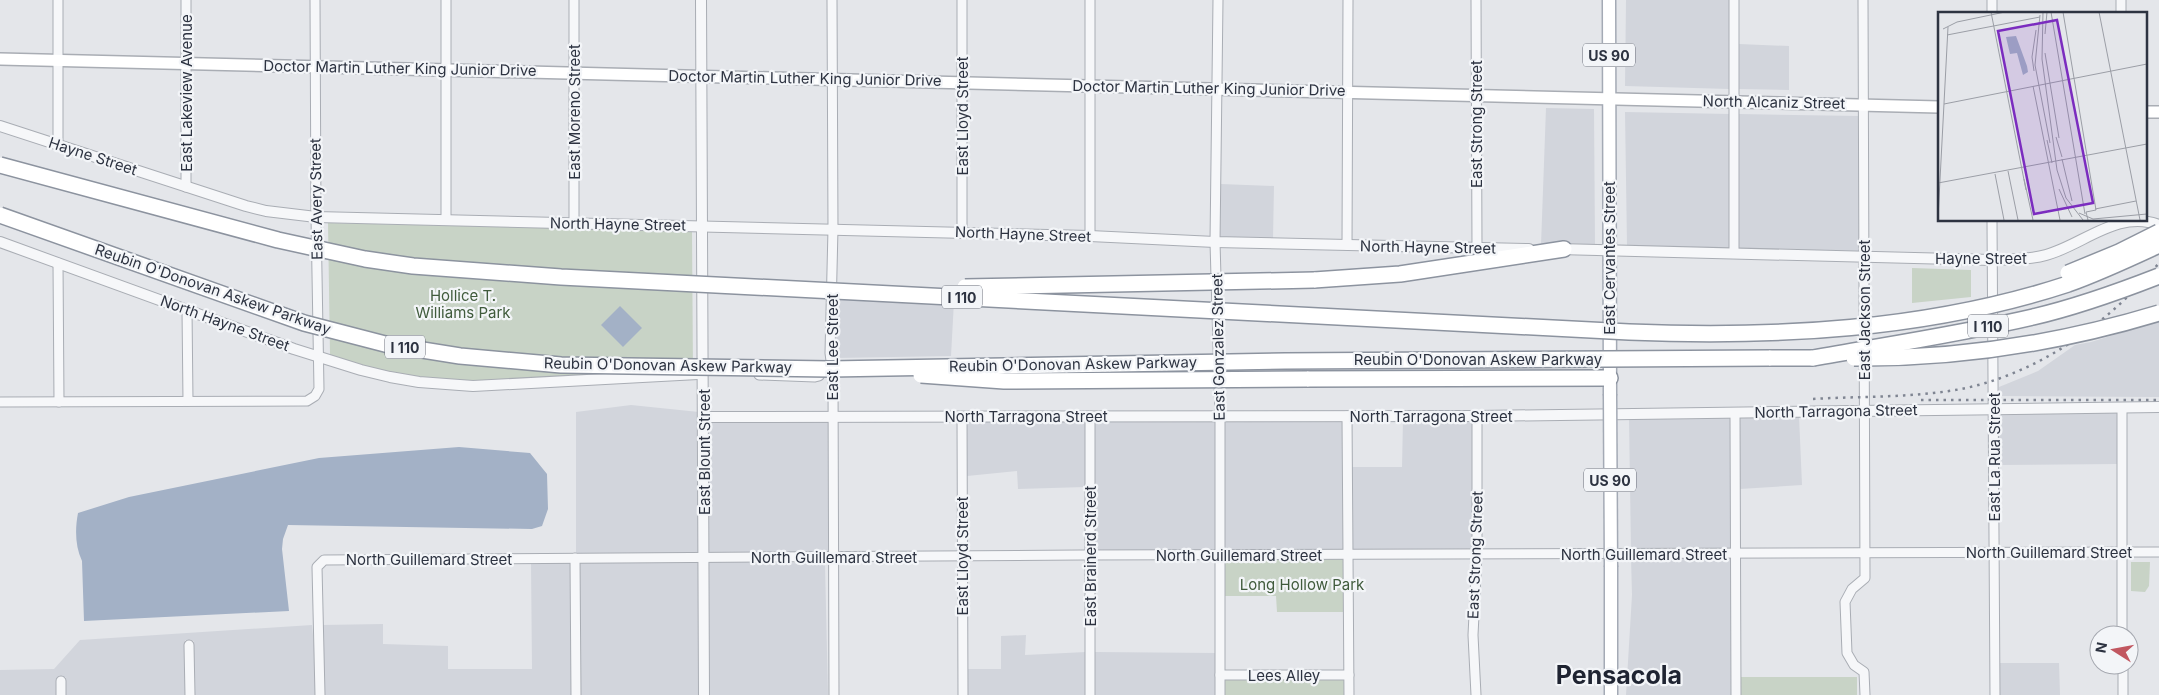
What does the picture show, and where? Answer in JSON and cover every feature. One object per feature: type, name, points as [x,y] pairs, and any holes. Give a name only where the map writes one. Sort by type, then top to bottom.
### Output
[{"type":"highway","name":"Reubin O'Donovan Askew Parkway","points":[[0,164],[278,240],[365,259],[413,266],[561,277],[1669,334],[1732,334],[1793,331],[1856,326],[1936,315]]},
{"type":"highway","name":"Reubin O'Donovan Askew Parkway","points":[[0,215],[304,323],[385,344],[460,356],[561,365],[830,369],[1305,360],[1813,358],[1915,341],[2034,316],[2079,304],[2159,276]]},
{"type":"highway","points":[[1936,315],[2056,277],[2119,252],[2159,232]]},
{"type":"highway","points":[[1936,315],[1997,303],[2048,290],[2097,273],[2159,245]]},
{"type":"highway","points":[[765,287],[839,283],[964,287],[1053,287],[1314,280],[1400,274],[1564,249]]},
{"type":"highway","points":[[1813,358],[1898,358],[1992,350],[2060,339],[2159,313]]},
{"type":"highway","points":[[830,369],[1004,381],[1610,378]]},
{"type":"main road","name":"East Cervantes Street","points":[[1610,0],[1611,695]]},
{"type":"main road","name":"Doctor Martin Luther King Junior Drive","points":[[0,59],[1609,98]]},
{"type":"main road","name":"North Alcaniz Street","points":[[1609,98],[1938,107]]},
{"type":"main road","points":[[2146,112],[2159,112]]},
{"type":"street","points":[[58,0],[58,144]]},
{"type":"street","name":"East Lakeview Avenue","points":[[186,0],[186,187]]},
{"type":"street","name":"East Avery Street","points":[[188,401],[307,400],[315,396],[319,389],[315,0]]},
{"type":"street","points":[[446,0],[446,220]]},
{"type":"street","name":"East Moreno Street","points":[[574,0],[574,223]]},
{"type":"street","name":"East Blount Street","points":[[702,0],[704,695]]},
{"type":"street","name":"East Lee Street","points":[[832,0],[833,229],[830,353],[833,376],[834,695]]},
{"type":"street","name":"East Lloyd Street","points":[[962,0],[962,233]]},
{"type":"street","points":[[1090,0],[1090,236]]},
{"type":"street","name":"East Gonzalez Street","points":[[1218,0],[1216,242],[1220,416],[1220,695]]},
{"type":"street","points":[[1347,245],[1348,0]]},
{"type":"street","name":"East Strong Street","points":[[1476,0],[1477,249]]},
{"type":"street","points":[[1734,0],[1734,253]]},
{"type":"street","name":"East Jackson Street","points":[[1862,0],[1865,578],[1852,589],[1845,602],[1847,653],[1854,665],[1864,672],[1865,695]]},
{"type":"street","name":"Hayne Street","points":[[0,126],[186,187]]},
{"type":"street","name":"North Hayne Street","points":[[186,187],[259,209],[316,217],[1090,236],[1216,242],[1477,249],[1609,249],[1864,256]]},
{"type":"street","name":"East La Rua Street","points":[[1992,221],[1995,695]]},
{"type":"street","points":[[2140,221],[2159,225]]},
{"type":"street","name":"Hayne Street","points":[[1864,256],[1992,260],[2025,259],[2046,255],[2122,222]]},
{"type":"street","name":"North Hayne Street","points":[[0,242],[319,357],[390,377],[446,385],[472,386],[704,373],[815,377],[824,371],[830,353]]},
{"type":"street","points":[[58,263],[59,402]]},
{"type":"street","points":[[0,402],[188,401],[187,310]]},
{"type":"street","name":"North Tarragona Street","points":[[703,418],[1477,416],[2159,407]]},
{"type":"street","points":[[2122,408],[2122,625]]},
{"type":"street","points":[[1735,413],[1736,695]]},
{"type":"street","name":"East Brainerd Street","points":[[1090,416],[1090,695]]},
{"type":"street","points":[[1347,416],[1349,695]]},
{"type":"street","name":"East Strong Street","points":[[1476,695],[1473,635],[1477,554],[1477,416]]},
{"type":"street","name":"East Lloyd Street","points":[[962,417],[963,695]]},
{"type":"street","name":"North Guillemard Street","points":[[320,695],[317,567],[324,560],[1090,555],[2159,552]]},
{"type":"street","points":[[576,558],[576,695]]},
{"type":"street","points":[[189,645],[190,695]]},
{"type":"street","name":"Lees Alley","points":[[1220,675],[1348,675]]},
{"type":"street","points":[[2122,675],[2123,695]]},
{"type":"street","points":[[61,681],[61,695]]},
{"type":"shaded area","points":[[1626,0],[1729,0],[1729,89],[1625,86]]},
{"type":"shaded area","points":[[1739,44],[1789,46],[1789,90],[1739,89]]},
{"type":"shaded area","points":[[1546,108],[1594,109],[1595,245],[1541,245]]},
{"type":"shaded area","points":[[1625,112],[1730,114],[1730,248],[1627,246]]},
{"type":"shaded area","points":[[1739,114],[1859,116],[1859,251],[1739,249]]},
{"type":"shaded area","points":[[1221,184],[1274,186],[1273,239],[1220,238]]},
{"type":"shaded area","points":[[836,296],[954,301],[951,356],[836,358]]},
{"type":"shaded area","points":[[2159,321],[2159,397],[1999,396],[1999,387],[2038,371],[2075,345],[2091,342]]},
{"type":"shaded area","points":[[631,405],[699,412],[699,553],[576,554],[576,412]]},
{"type":"shaded area","points":[[1998,412],[2117,412],[2118,464],[1999,465]]},
{"type":"shaded area","points":[[1799,416],[1802,485],[1740,489],[1740,417]]},
{"type":"shaded area","points":[[1731,417],[1731,549],[1631,550],[1629,418]]},
{"type":"shaded area","points":[[1085,420],[1085,487],[1018,489],[1017,471],[967,476],[966,421]]},
{"type":"shaded area","points":[[1094,420],[1216,420],[1215,551],[1095,551]]},
{"type":"shaded area","points":[[1342,420],[1343,551],[1224,551],[1225,421]]},
{"type":"shaded area","points":[[1403,420],[1473,420],[1473,550],[1352,551],[1352,467],[1402,467]]},
{"type":"shaded area","points":[[828,421],[829,553],[709,553],[708,422]]},
{"type":"shaded area","points":[[1731,557],[1731,695],[1626,695],[1632,595],[1631,558]]},
{"type":"shaded area","points":[[699,561],[700,695],[580,695],[580,562]]},
{"type":"shaded area","points":[[709,561],[825,564],[828,695],[709,695]]},
{"type":"shaded area","points":[[571,562],[571,695],[325,695],[322,625],[383,624],[383,644],[448,646],[448,669],[532,669],[531,563]]},
{"type":"shaded area","points":[[312,625],[316,695],[194,695],[194,641],[185,640],[185,695],[66,695],[66,677],[57,677],[57,695],[0,695],[0,670],[54,669],[80,640]]},
{"type":"shaded area","points":[[1026,635],[1025,655],[1086,652],[1086,695],[967,695],[967,669],[1001,669],[1001,636]]},
{"type":"shaded area","points":[[1095,652],[1215,653],[1215,695],[1095,695]]},
{"type":"shaded area","points":[[1999,663],[2059,663],[2060,695],[1999,695]]},
{"type":"green space","name":"Hollice T. Williams Park","points":[[328,223],[692,231],[693,372],[461,381],[395,372],[362,365],[330,355]]},
{"type":"green space","points":[[1912,268],[1971,270],[1971,297],[1912,303]]},
{"type":"green space","name":"Long Hollow Park","points":[[1219,555],[1348,555],[1348,612],[1277,612],[1276,596],[1219,596]]},
{"type":"green space","points":[[2131,562],[2150,562],[2149,586],[2145,592],[2131,591]]},
{"type":"green space","points":[[1220,675],[1349,675],[1349,695],[1220,695]]},
{"type":"green space","points":[[1741,677],[1857,677],[1857,695],[1741,695]]},
{"type":"water","points":[[620,306],[642,328],[623,347],[601,325]]},
{"type":"water","points":[[459,447],[530,453],[547,474],[548,509],[542,526],[532,529],[288,525],[282,549],[289,611],[84,621],[82,561],[76,537],[78,513],[129,497],[319,458]]},
{"type":"railway","points":[[1813,399],[1943,392],[1990,382],[2044,358],[2070,343],[2118,306],[2159,263]]},
{"type":"railway","points":[[1921,400],[2159,400]]},
{"type":"district","name":"Pensacola","points":[[1619,675]]}]
